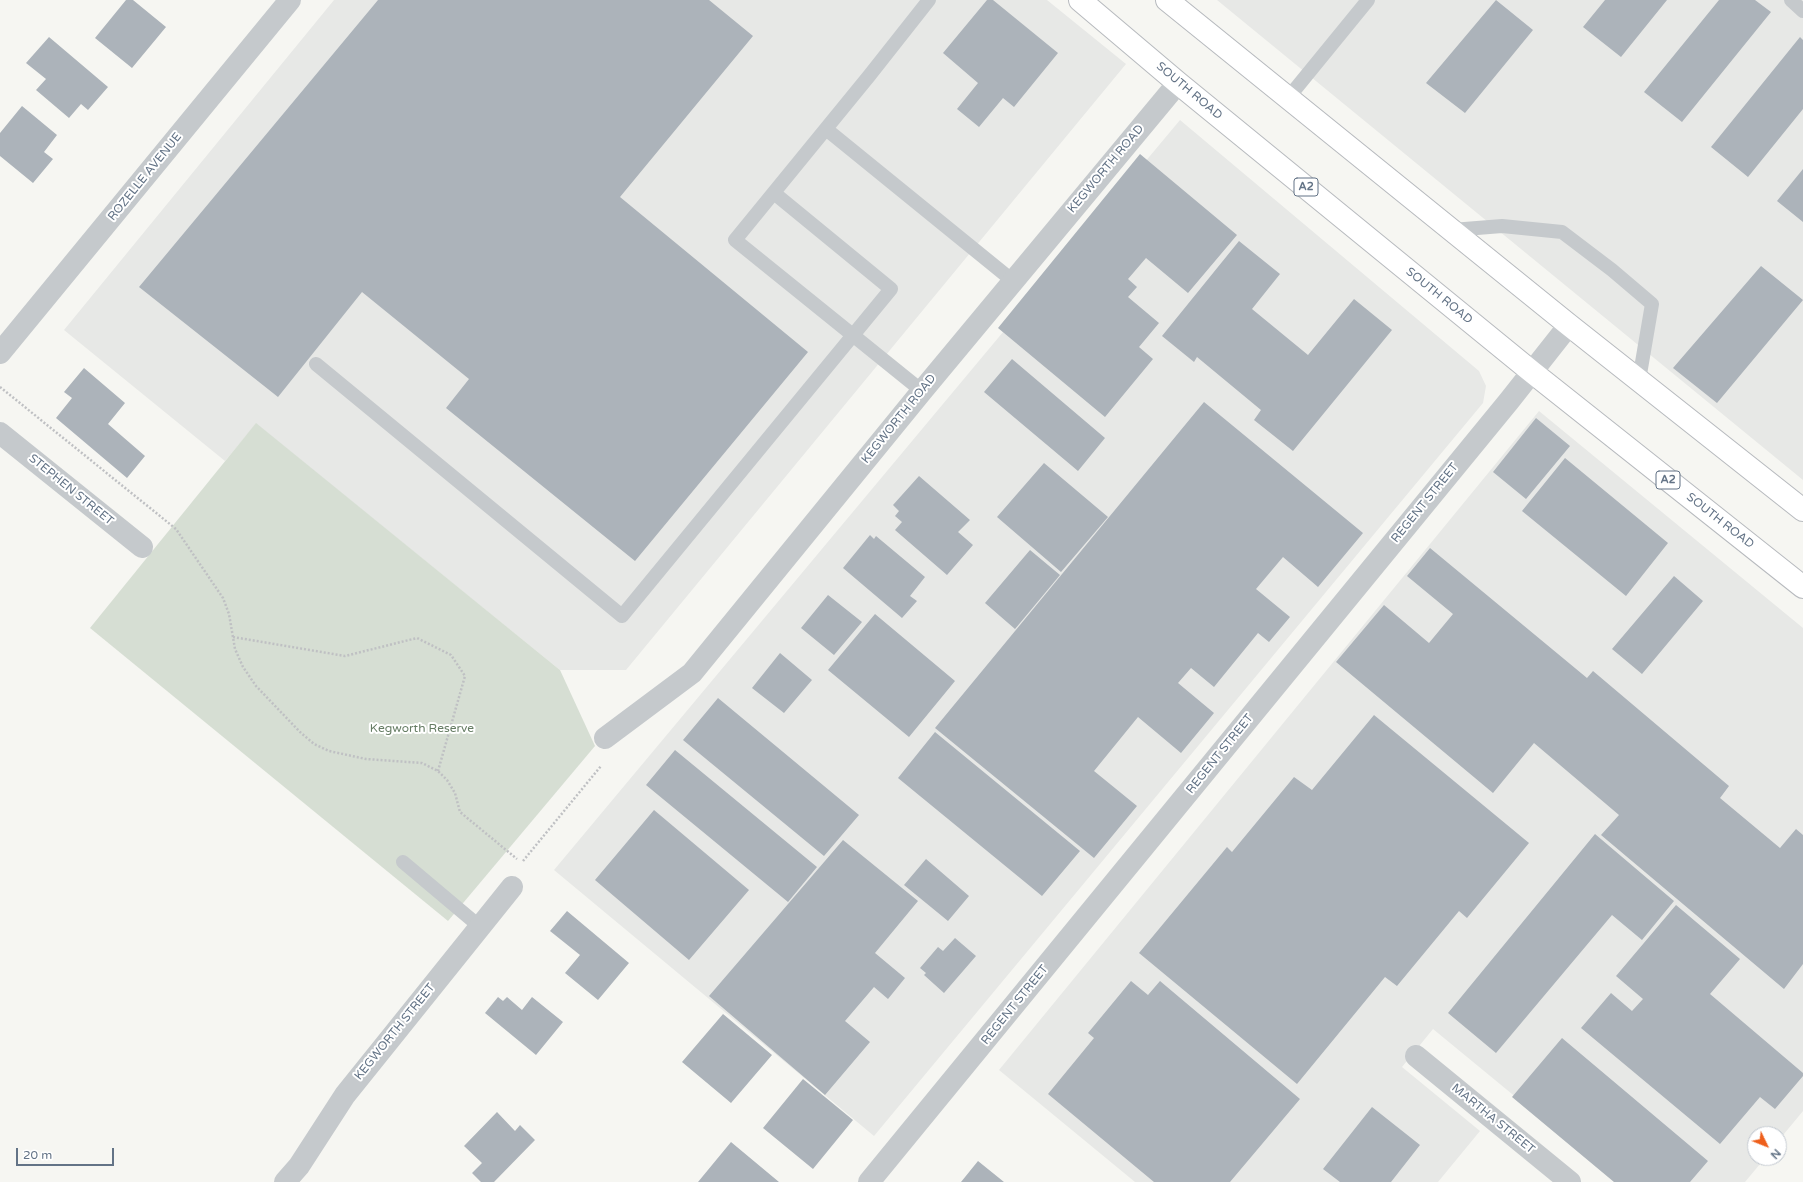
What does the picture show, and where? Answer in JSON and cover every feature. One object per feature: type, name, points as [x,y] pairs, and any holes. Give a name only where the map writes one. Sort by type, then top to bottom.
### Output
[{"type":"highway","name":"SOUTH ROAD","points":[[1080,0],[1178,83],[1532,372],[1803,587]]},
{"type":"highway","points":[[1167,0],[1569,325],[1803,510]]},
{"type":"street","name":"ROZELLE AVENUE","points":[[0,353],[290,0]]},
{"type":"street","name":"KEGWORTH ROAD","points":[[605,738],[692,673],[922,391],[1178,83]]},
{"type":"street","name":"REGENT STREET","points":[[869,1182],[1569,325]]},
{"type":"street","name":"STEPHEN STREET","points":[[0,433],[142,547]]},
{"type":"street","name":"KEGWORTH STREET","points":[[285,1182],[299,1166],[345,1095],[479,926],[512,887]]},
{"type":"street","name":"MARTHA STREET","points":[[1416,1056],[1570,1182]]},
{"type":"lane","points":[[922,391],[735,240],[929,0]]},
{"type":"lane","points":[[1288,98],[1368,0]]},
{"type":"lane","points":[[1791,0],[1803,11]]},
{"type":"lane","points":[[826,129],[1013,281]]},
{"type":"lane","points":[[316,364],[622,616],[891,289],[774,193]]},
{"type":"lane","points":[[1452,230],[1502,226],[1562,232],[1612,270],[1652,304],[1639,380]]},
{"type":"lane","points":[[403,862],[479,926]]},
{"type":"path","points":[[0,386],[176,529],[223,598],[229,614],[235,649],[240,661],[256,686],[284,717],[314,744],[329,751],[366,759],[422,763],[438,771],[451,786],[460,812],[522,863],[604,764],[605,738]]},
{"type":"path","points":[[233,637],[345,656],[416,638],[452,655],[465,676],[438,771]]},
{"type":"shaded area","points":[[334,0],[1047,0],[1126,64],[626,670],[560,670],[256,424],[225,461],[64,330]]},
{"type":"shaded area","points":[[1217,0],[1803,0],[1803,480]]},
{"type":"shaded area","points":[[1180,120],[1479,371],[1486,386],[1483,403],[874,1136],[554,870]]},
{"type":"shaded area","points":[[1539,411],[1803,628],[1803,1111],[1787,1130],[1787,1126],[1747,1126],[1747,1166],[1758,1166],[1745,1182],[1619,1182],[1433,1029],[1402,1067],[1480,1131],[1438,1182],[1135,1182],[999,1070]]},
{"type":"green space","name":"Kegworth Reserve","points":[[256,423],[560,670],[595,746],[448,921],[90,628]]},
{"type":"building","points":[[126,0],[133,0],[166,27],[132,68],[95,38]]},
{"type":"building","points":[[378,0],[709,0],[753,36],[620,197],[808,352],[635,561],[446,408],[469,379],[362,292],[278,397],[139,287]]},
{"type":"building","points":[[987,0],[993,0],[1058,53],[1014,107],[1003,98],[979,127],[957,109],[978,83],[943,53]]},
{"type":"building","points":[[1496,0],[1533,30],[1465,113],[1426,83]]},
{"type":"building","points":[[1605,0],[1667,0],[1621,57],[1583,27]]},
{"type":"building","points":[[1719,0],[1755,0],[1771,12],[1682,122],[1644,92]]},
{"type":"building","points":[[49,37],[108,87],[88,110],[81,104],[69,118],[36,90],[46,79],[26,63]]},
{"type":"building","points":[[1800,37],[1803,40],[1803,109],[1748,177],[1711,147]]},
{"type":"building","points":[[22,106],[57,135],[44,152],[53,159],[33,183],[0,156],[0,133]]},
{"type":"building","points":[[1140,154],[1237,235],[1188,293],[1146,258],[1128,279],[1137,287],[1128,297],[1159,323],[1139,347],[1153,359],[1105,417],[998,328]]},
{"type":"building","points":[[1803,169],[1803,222],[1777,201]]},
{"type":"building","points":[[1239,241],[1280,274],[1252,309],[1308,355],[1354,299],[1392,330],[1293,451],[1254,420],[1261,410],[1197,357],[1194,362],[1162,336]]},
{"type":"building","points":[[1761,266],[1803,300],[1717,403],[1673,368]]},
{"type":"building","points":[[1012,359],[1105,438],[1078,471],[984,392]]},
{"type":"building","points":[[84,368],[125,403],[108,424],[145,456],[127,478],[56,418],[72,398],[64,392]]},
{"type":"building","points":[[1204,402],[1363,533],[1318,587],[1283,557],[1256,589],[1290,617],[1269,642],[1258,633],[1214,687],[1191,668],[1178,683],[1214,713],[1181,753],[1138,717],[1094,771],[1137,806],[1094,858],[935,728]]},
{"type":"building","points":[[1536,418],[1570,446],[1526,499],[1493,472]]},
{"type":"building","points":[[1565,458],[1668,543],[1626,596],[1522,511]]},
{"type":"building","points":[[1044,463],[1108,517],[1061,572],[997,517]]},
{"type":"building","points":[[919,476],[970,520],[958,532],[973,545],[947,575],[895,530],[902,522],[895,516],[899,511],[893,505]]},
{"type":"building","points":[[870,535],[874,539],[876,536],[925,577],[910,596],[917,601],[902,618],[843,568]]},
{"type":"building","points":[[1430,548],[1587,678],[1593,671],[1729,786],[1720,798],[1780,848],[1796,829],[1803,835],[1803,964],[1784,989],[1601,835],[1619,815],[1534,743],[1493,793],[1336,662],[1384,605],[1429,643],[1453,614],[1407,576]]},
{"type":"building","points":[[1030,550],[1060,575],[1015,629],[985,603]]},
{"type":"building","points":[[1674,576],[1703,601],[1642,674],[1612,649]]},
{"type":"building","points":[[828,595],[862,622],[834,655],[801,628]]},
{"type":"building","points":[[875,614],[955,681],[909,737],[828,670]]},
{"type":"building","points":[[780,653],[812,680],[784,713],[752,688]]},
{"type":"building","points":[[718,698],[859,815],[824,856],[683,740]]},
{"type":"building","points":[[1374,715],[1529,843],[1467,918],[1459,911],[1397,986],[1385,977],[1297,1084],[1139,953],[1227,847],[1232,852],[1294,777],[1312,790]]},
{"type":"building","points":[[935,732],[1080,851],[1042,896],[898,778]]},
{"type":"building","points":[[675,750],[817,867],[788,902],[646,785]]},
{"type":"building","points":[[654,810],[749,890],[689,960],[595,880]]},
{"type":"building","points":[[1595,834],[1674,901],[1642,940],[1612,915],[1496,1053],[1448,1013]]},
{"type":"building","points":[[843,840],[918,901],[875,953],[905,978],[888,999],[874,987],[845,1021],[870,1042],[825,1095],[709,996]]},
{"type":"building","points":[[926,859],[969,896],[948,921],[904,885]]},
{"type":"building","points":[[1676,905],[1740,959],[1710,994],[1803,1073],[1803,1076],[1775,1109],[1760,1097],[1720,1144],[1581,1028],[1611,993],[1632,1011],[1643,999],[1616,976]]},
{"type":"building","points":[[567,911],[629,963],[598,1000],[565,973],[580,955],[550,931]]},
{"type":"building","points":[[955,938],[976,956],[944,993],[924,975],[926,973],[920,968],[938,947],[943,951]]},
{"type":"building","points":[[1131,981],[1148,995],[1160,981],[1300,1099],[1230,1182],[1154,1182],[1048,1094],[1094,1038],[1088,1033]]},
{"type":"building","points":[[498,997],[503,1001],[507,997],[522,1010],[532,997],[563,1022],[536,1055],[485,1013]]},
{"type":"building","points":[[723,1014],[772,1055],[731,1103],[682,1062]]},
{"type":"building","points":[[1562,1038],[1708,1161],[1690,1182],[1614,1182],[1512,1097]]},
{"type":"building","points":[[803,1079],[853,1120],[813,1169],[763,1128]]},
{"type":"building","points":[[1372,1107],[1420,1145],[1391,1182],[1340,1182],[1323,1169]]},
{"type":"building","points":[[497,1112],[515,1131],[520,1125],[535,1140],[494,1182],[481,1182],[472,1173],[482,1163],[464,1146]]},
{"type":"building","points":[[731,1142],[779,1182],[698,1182]]},
{"type":"building","points":[[978,1161],[1004,1182],[961,1182]]}]
